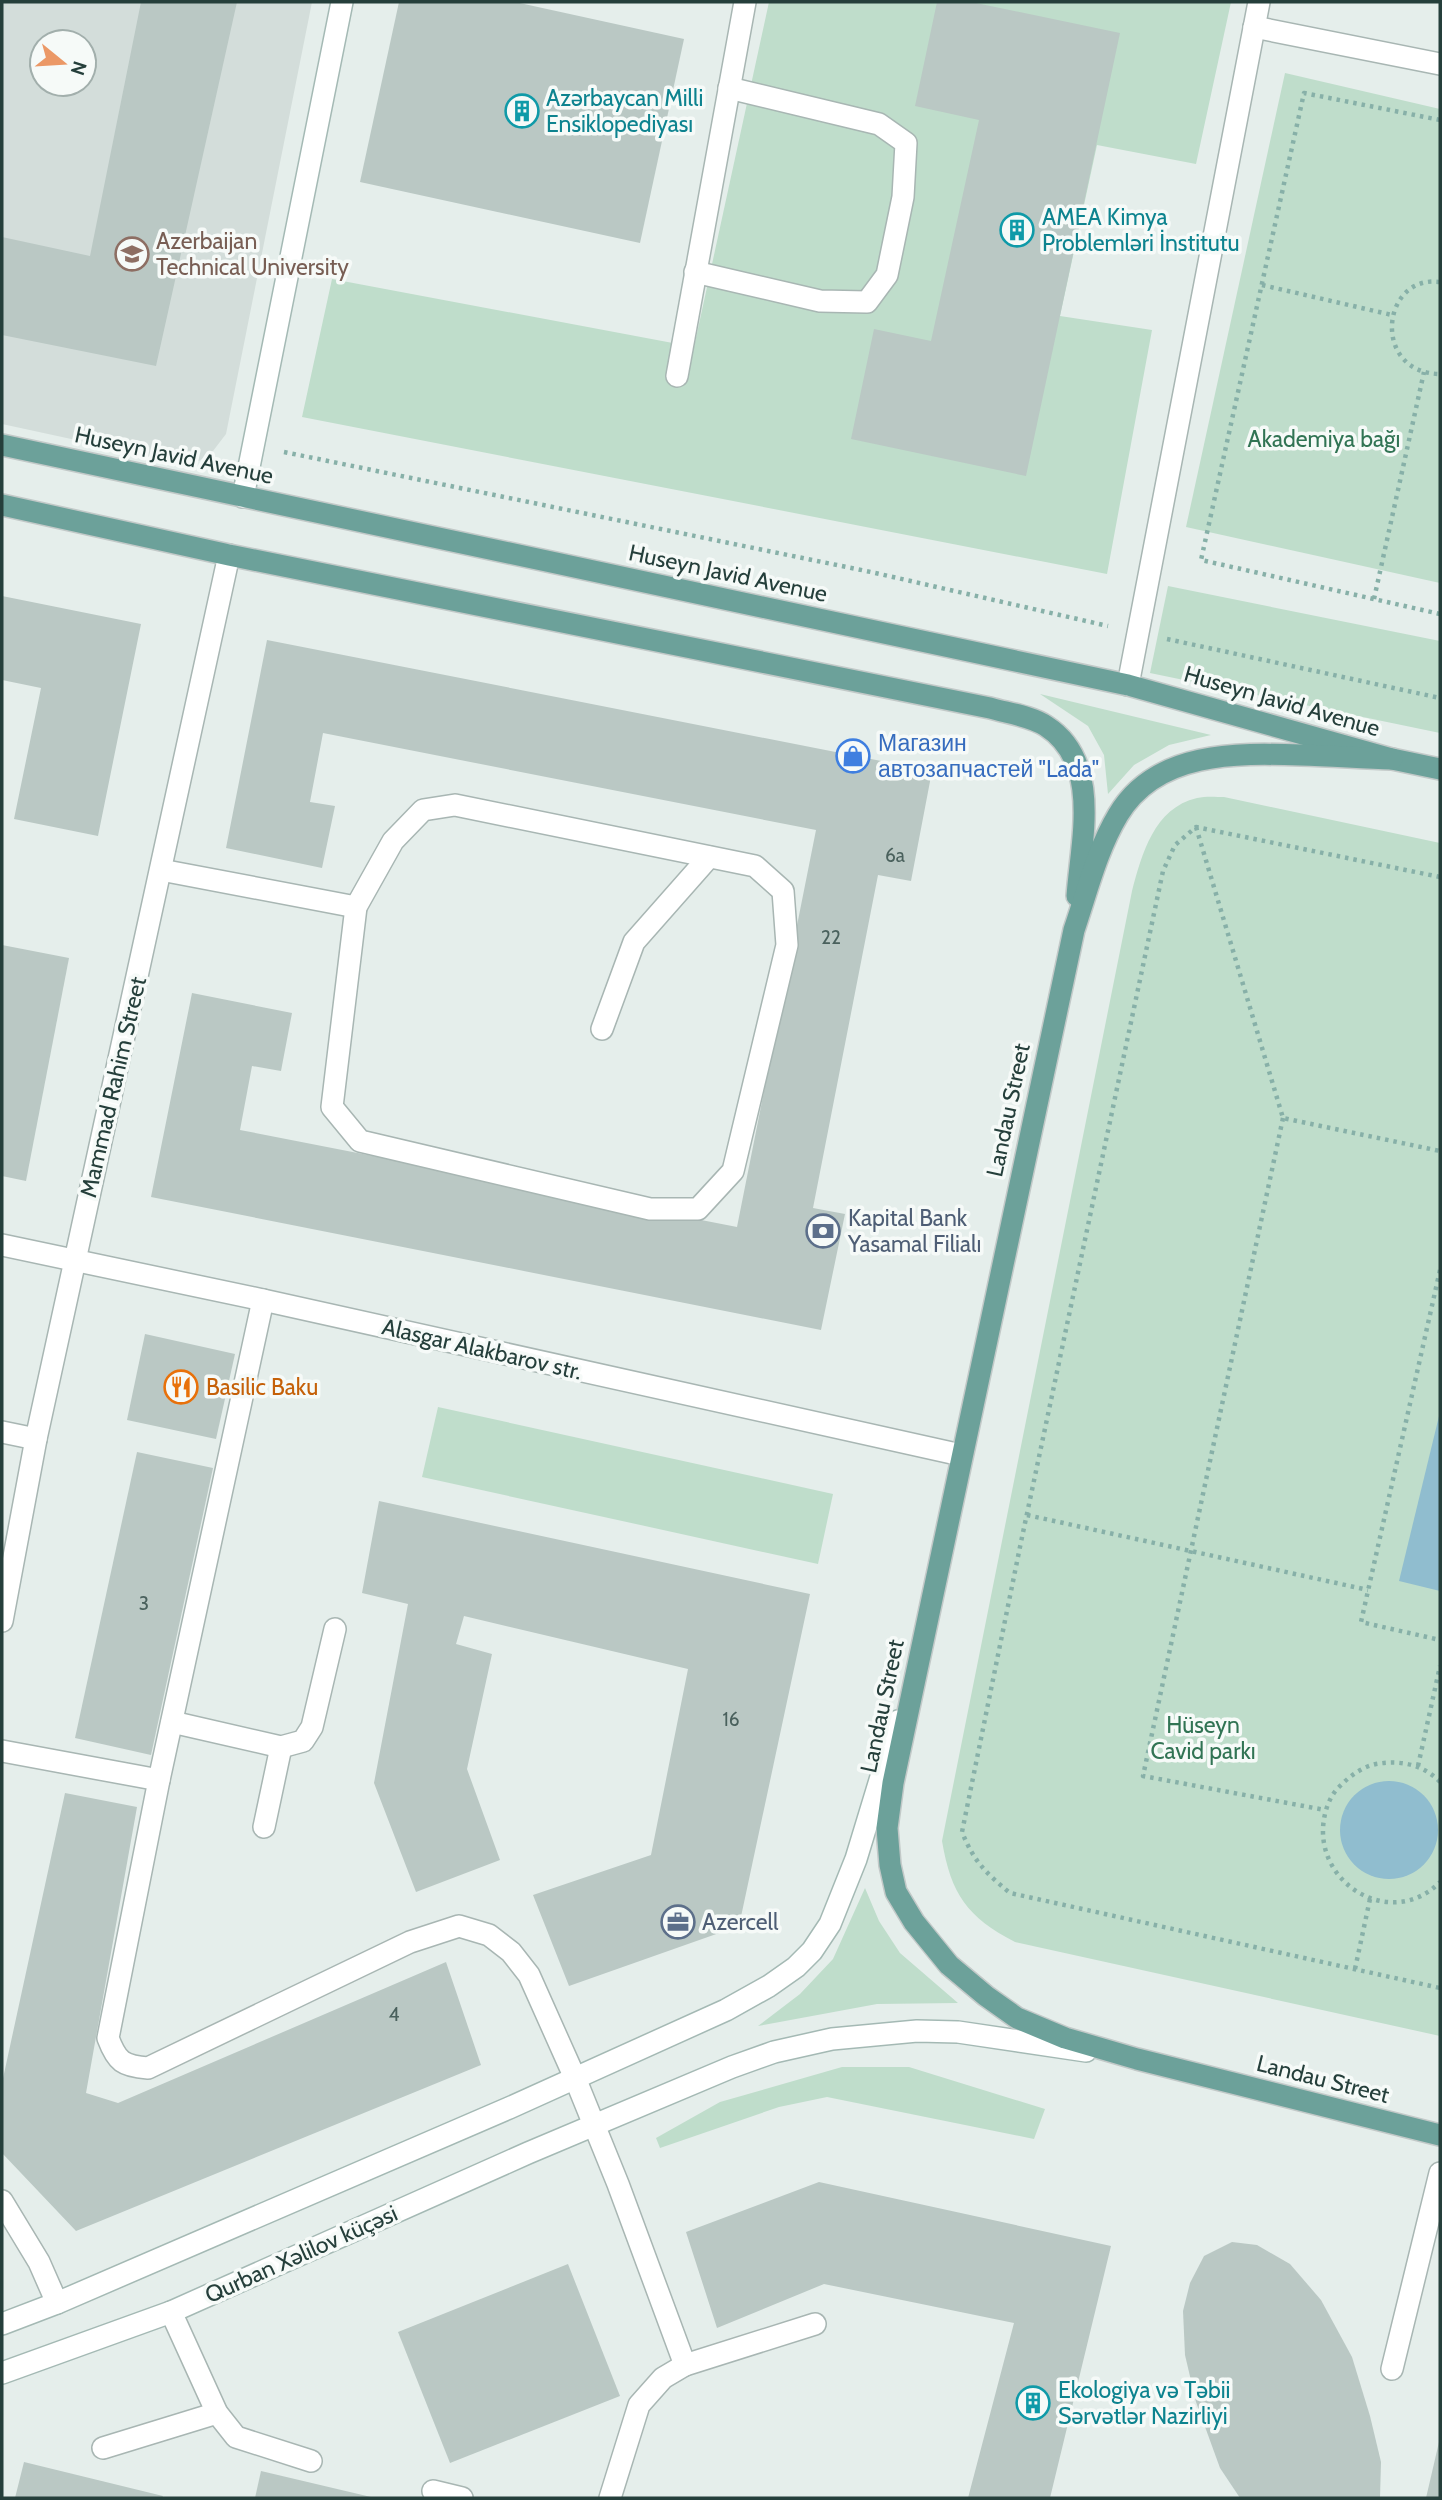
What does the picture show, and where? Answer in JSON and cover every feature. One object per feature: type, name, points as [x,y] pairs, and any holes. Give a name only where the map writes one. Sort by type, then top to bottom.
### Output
[{"type":"main road","name":"Huseyn Javid Avenue","points":[[2,445],[1128,685],[1392,759],[1440,769]]},
{"type":"main road","points":[[2,505],[229,555],[990,708],[1045,725],[1069,745],[1082,774],[1084,803],[1074,930]]},
{"type":"main road","points":[[1074,930],[1104,840],[1119,812],[1140,787],[1168,769],[1216,756],[1250,754],[1392,759]]},
{"type":"main road","name":"Landau Street","points":[[1074,930],[893,1783],[887,1828],[890,1866],[896,1892],[914,1922],[950,1965],[1017,2018],[1065,2038],[1136,2059],[1440,2135]]},
{"type":"street","points":[[243,497],[342,2]]},
{"type":"street","points":[[677,376],[745,2]]},
{"type":"street","points":[[1128,685],[1259,2]]},
{"type":"street","points":[[1254,27],[1440,64]]},
{"type":"street","points":[[695,272],[820,302],[867,302],[887,275],[903,197],[906,143],[878,124],[729,88]]},
{"type":"street","name":"Mammad Rahim Street","points":[[2,1621],[36,1439],[74,1260],[162,870],[229,555]]},
{"type":"street","points":[[455,805],[755,866],[783,891],[787,945],[733,1171],[698,1209],[650,1209],[360,1141],[332,1107],[356,907],[393,841],[423,810],[455,805]]},
{"type":"street","points":[[602,1029],[634,942],[709,857]]},
{"type":"street","points":[[162,870],[356,907]]},
{"type":"street","name":"Alasgar Alakbarov str.","points":[[2,1245],[263,1300],[961,1455]]},
{"type":"street","points":[[263,1300],[159,1780],[108,2038],[114,2055],[129,2067],[148,2068],[410,1942],[460,1926],[489,1935],[517,1960],[528,1975],[575,2078],[685,2365]]},
{"type":"street","points":[[2,1432],[36,1439]]},
{"type":"street","points":[[172,1722],[281,1747],[303,1741],[312,1727],[335,1629]]},
{"type":"street","points":[[2,2324],[57,2303],[726,2010],[769,1986],[796,1966],[812,1951],[830,1924],[856,1859],[925,1632]]},
{"type":"street","points":[[264,1827],[281,1747]]},
{"type":"street","points":[[2,1751],[159,1780]]},
{"type":"street","name":"Qurban Xəlilov küçəsi","points":[[2,2373],[171,2312],[595,2125],[774,2052],[832,2039],[917,2031],[958,2032],[1136,2059]]},
{"type":"street","points":[[1392,2370],[1440,2173]]},
{"type":"street","points":[[2,2201],[39,2262],[57,2303]]},
{"type":"street","points":[[171,2312],[217,2413],[236,2437],[311,2461]]},
{"type":"street","points":[[610,2498],[639,2405],[663,2378],[685,2365],[816,2324]]},
{"type":"street","points":[[103,2448],[217,2413]]},
{"type":"street","points":[[433,2491],[462,2498]]},
{"type":"path","points":[[1440,120],[1304,93],[1201,560],[1440,614]]},
{"type":"path","points":[[1440,282],[1421,284],[1408,291],[1392,315],[1391,330],[1393,344],[1400,357],[1411,367],[1424,373],[1440,374]]},
{"type":"path","points":[[1262,285],[1392,315]]},
{"type":"path","points":[[1374,599],[1424,373]]},
{"type":"path","points":[[254,446],[871,572],[1440,698]]},
{"type":"path","points":[[1196,827],[1440,877]]},
{"type":"path","points":[[1196,827],[1283,1118],[1143,1776],[1325,1810]]},
{"type":"path","points":[[1196,827],[1175,845],[1163,872],[962,1832],[970,1854],[988,1875],[1010,1893],[1440,1988]]},
{"type":"path","points":[[1283,1118],[1440,1151]]},
{"type":"path","points":[[1440,1270],[1361,1622],[1440,1640]]},
{"type":"path","points":[[1027,1515],[1368,1590]]},
{"type":"path","points":[[1418,1766],[1440,1666]]},
{"type":"path","points":[[1440,1782],[1418,1766],[1392,1762],[1371,1765],[1351,1775],[1335,1790],[1325,1810],[1322,1832],[1325,1854],[1335,1874],[1351,1889],[1370,1899],[1392,1903],[1413,1899],[1433,1889],[1440,1882]]},
{"type":"path","points":[[1354,1969],[1370,1899]]},
{"type":"shaded area","name":"Azerbaijan Technical University","points":[[2,2],[312,2],[226,434],[213,451],[199,461],[182,463],[2,424]]},
{"type":"green space","points":[[769,2],[1231,2],[1196,164],[1097,145],[1060,316],[1152,330],[1107,574],[302,417],[332,279],[694,347]]},
{"type":"green space","name":"Akademiya bağı","points":[[1285,73],[1440,109],[1440,583],[1186,527]]},
{"type":"green space","points":[[1168,586],[1440,641],[1440,733],[1150,673]]},
{"type":"green space","points":[[1040,694],[1211,735],[1169,745],[1134,765],[1108,794],[1104,755],[1088,726]]},
{"type":"green space","name":"Hüseyn Cavid parkı","points":[[1224,797],[1440,843],[1440,2036],[1015,1942],[985,1923],[964,1902],[950,1876],[942,1841],[1132,891],[1140,862],[1160,822],[1182,803],[1197,798]]},
{"type":"green space","points":[[438,1407],[833,1494],[818,1564],[422,1477]]},
{"type":"green space","points":[[865,1888],[879,1921],[900,1953],[958,2003],[877,2004],[758,2026],[800,1994],[833,1959]]},
{"type":"green space","points":[[842,2067],[909,2067],[1045,2109],[1034,2139],[827,2097],[779,2107],[660,2148],[656,2138],[720,2102]]},
{"type":"water","points":[[1440,1412],[1440,1591],[1399,1581]]},
{"type":"water","points":[[1389,1781],[1416,1789],[1430,1803],[1438,1830],[1430,1857],[1416,1871],[1389,1879],[1362,1871],[1348,1857],[1340,1830],[1348,1803],[1362,1789]]},
{"type":"building","points":[[141,2],[237,2],[156,366],[2,335],[2,237],[90,256]]},
{"type":"building","name":"Azərbaycan Milli Ensiklopediyası","points":[[399,2],[515,2],[684,39],[640,243],[360,182]]},
{"type":"building","name":"AMEA Kimya Problemləri İnstitutu","points":[[937,2],[971,2],[1120,33],[1026,476],[851,439],[874,329],[931,341],[979,120],[915,106]]},
{"type":"building","points":[[2,596],[141,624],[98,836],[14,819],[41,688],[2,680]]},
{"type":"building","points":[[267,640],[932,771],[911,881],[878,875],[813,1208],[845,1214],[821,1330],[151,1197],[192,993],[292,1013],[281,1071],[252,1066],[240,1130],[737,1227],[816,830],[323,733],[310,802],[335,806],[322,868],[226,848]]},
{"type":"building","points":[[2,945],[69,958],[26,1181],[2,1176]]},
{"type":"building","name":"Basilic Baku","points":[[145,1334],[235,1354],[216,1439],[127,1420]]},
{"type":"building","points":[[137,1452],[213,1468],[151,1755],[75,1738]]},
{"type":"building","points":[[379,1501],[810,1594],[739,1926],[569,1986],[533,1895],[651,1855],[688,1669],[464,1616],[456,1644],[492,1654],[467,1769],[500,1860],[416,1892],[374,1783],[408,1604],[362,1593]]},
{"type":"building","points":[[65,1793],[137,1807],[86,2093],[118,2103],[446,1962],[481,2065],[76,2231],[2,2153],[2,2083]]},
{"type":"building","name":"Ekologiya və Təbii Sərvətlər Nazirliyi","points":[[819,2182],[1111,2246],[1050,2498],[968,2498],[1014,2323],[824,2284],[717,2328],[686,2232]]},
{"type":"building","points":[[1232,2242],[1257,2245],[1290,2264],[1321,2300],[1352,2357],[1370,2416],[1381,2462],[1380,2498],[1240,2498],[1220,2468],[1196,2402],[1185,2355],[1183,2311],[1190,2283],[1204,2256]]},
{"type":"building","points":[[568,2264],[620,2396],[450,2463],[398,2332]]},
{"type":"building","points":[[1439,2442],[1440,2498],[1426,2498]]},
{"type":"building","points":[[24,2462],[163,2496],[15,2498]]},
{"type":"building","points":[[261,2471],[371,2497],[371,2498],[255,2498]]},
{"type":"place","name":"Azərbaycan Milli Ensiklopediyası","points":[[522,111]]},
{"type":"place","name":"AMEA Kimya Problemləri İnstitutu","points":[[1017,230]]},
{"type":"place","name":"Azerbaijan Technical University","points":[[132,254]]},
{"type":"place","name":"Магазин автозапчастей \"Lada\"","points":[[853,756]]},
{"type":"place","name":"Kapital Bank Yasamal Filialı","points":[[823,1231]]},
{"type":"place","name":"Basilic Baku","points":[[181,1387]]},
{"type":"place","name":"Azercell","points":[[678,1922]]},
{"type":"place","name":"Ekologiya və Təbii Sərvətlər Nazirliyi","points":[[1033,2403]]}]
